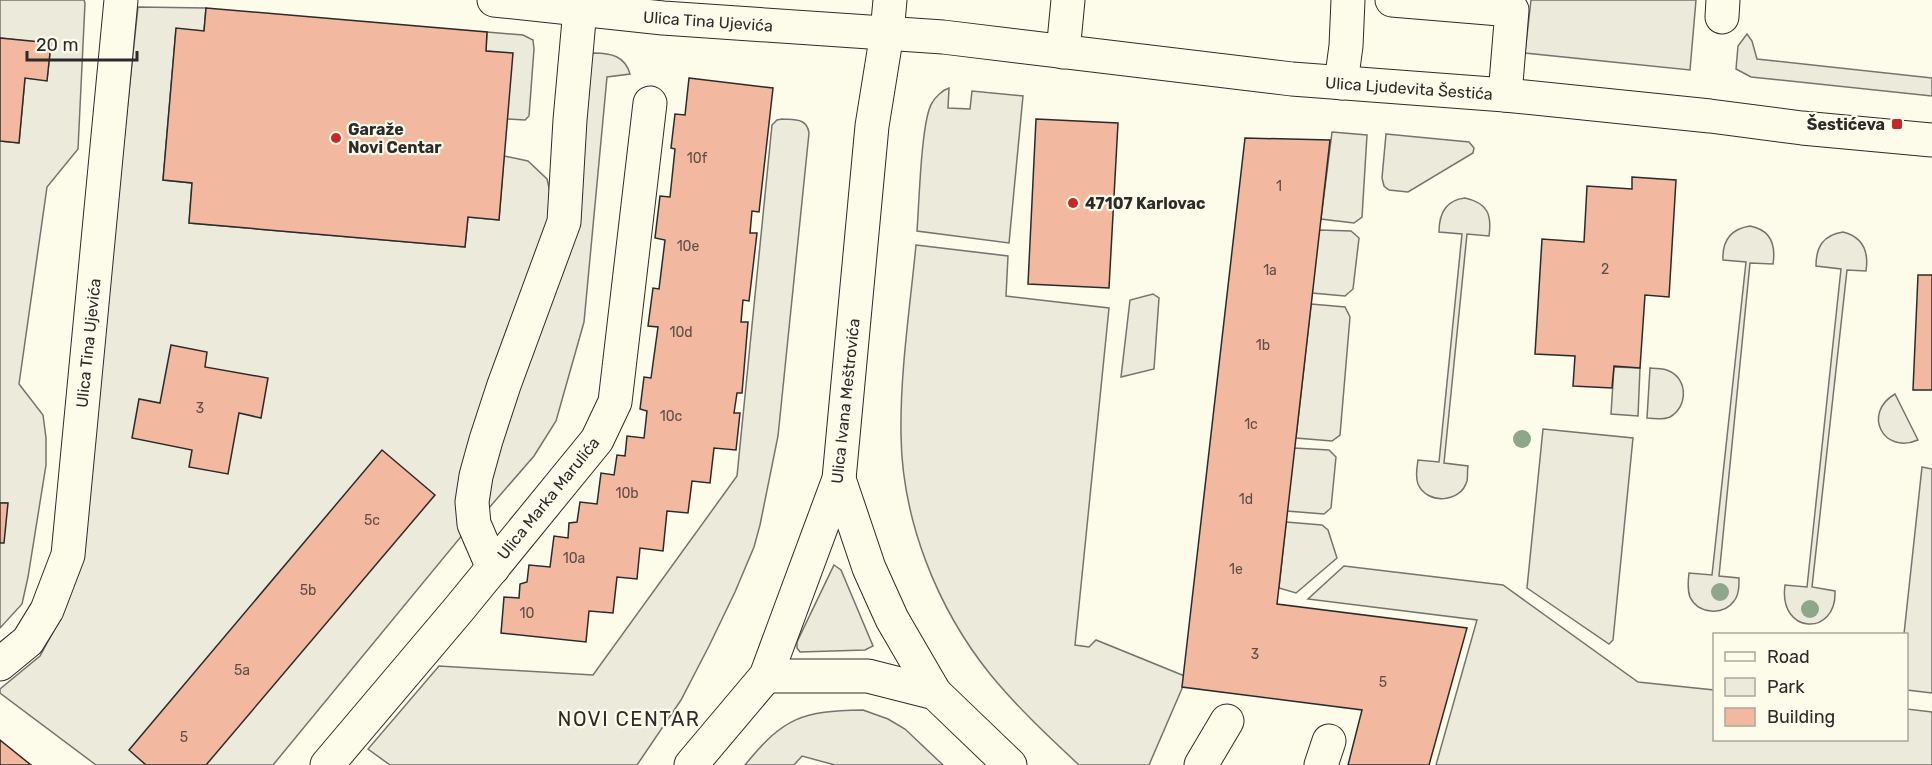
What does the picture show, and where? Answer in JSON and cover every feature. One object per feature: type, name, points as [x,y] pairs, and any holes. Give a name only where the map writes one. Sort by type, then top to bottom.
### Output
[{"type":"street","name":"Ulica Tina Ujevića","points":[[0,664],[28,641],[33,633],[47,610],[68,555],[121,0]]},
{"type":"street","name":"Ulica Tina Ujevića","points":[[494,0],[663,18],[887,33]]},
{"type":"street","name":"Ulica Ivana Meštrovića","points":[[691,765],[766,676],[839,479],[872,126],[890,0]]},
{"type":"street","points":[[1063,52],[1068,0]]},
{"type":"street","points":[[1341,83],[1346,46],[1348,0]]},
{"type":"street","points":[[1392,0],[1512,10],[1505,95]]},
{"type":"street","points":[[493,568],[474,524],[472,502],[476,476],[504,385],[564,222],[580,9]]},
{"type":"street","name":"Ulica Ljudevita Šestića","points":[[887,33],[943,37],[1292,79],[1505,95],[1932,140]]},
{"type":"street","name":"Ulica Marka Marulića","points":[[327,765],[597,440],[615,402],[651,103]]},
{"type":"street","points":[[839,479],[869,568],[887,609],[935,693],[1010,765]]},
{"type":"street","points":[[766,676],[868,676],[935,693]]},
{"type":"street","points":[[1201,765],[1227,721]]},
{"type":"green space","points":[[0,0],[84,0],[85,3],[78,149],[47,187],[19,384],[43,415],[46,465],[22,604],[0,628],[0,543],[7,503],[0,503],[0,141],[19,143],[25,78],[47,80],[51,44],[0,38]]},
{"type":"green space","points":[[1531,0],[1696,0],[1690,70],[1525,53]]},
{"type":"green space","points":[[138,7],[206,8],[204,31],[176,29],[163,180],[192,183],[189,223],[465,247],[468,217],[499,220],[504,156],[528,161],[547,179],[554,209],[464,533],[273,765],[96,765],[0,693],[0,689],[40,656],[53,632],[78,569]]},
{"type":"green space","points":[[487,32],[523,35],[533,40],[529,116],[525,120],[507,119],[512,54],[486,51]]},
{"type":"green space","points":[[1747,34],[1752,41],[1757,59],[1932,78],[1932,96],[1751,77],[1736,69],[1738,46]]},
{"type":"green space","points":[[594,53],[621,59],[630,74],[607,77],[584,322],[556,421],[534,456],[482,516],[587,57]]},
{"type":"green space","points":[[949,88],[948,108],[970,109],[972,91],[1023,96],[1009,243],[917,231],[923,145],[928,112],[935,98]]},
{"type":"green space","points":[[782,119],[803,122],[809,133],[778,436],[754,547],[735,592],[681,700],[637,765],[390,765],[368,749],[439,666],[593,675],[737,476],[772,125]]},
{"type":"green space","points":[[1332,132],[1367,135],[1362,217],[1354,223],[1321,219]]},
{"type":"green space","points":[[1386,134],[1469,142],[1474,148],[1473,153],[1408,192],[1389,190],[1384,186],[1382,178]]},
{"type":"green space","points":[[1465,198],[1479,203],[1487,211],[1490,222],[1489,236],[1467,234],[1444,463],[1468,466],[1467,479],[1464,488],[1458,494],[1444,499],[1422,491],[1416,475],[1418,460],[1439,462],[1462,234],[1439,232],[1440,219],[1448,205]]},
{"type":"green space","points":[[1750,226],[1763,231],[1771,239],[1774,257],[1773,264],[1750,263],[1719,576],[1739,578],[1738,590],[1736,599],[1729,606],[1711,611],[1694,603],[1689,594],[1688,579],[1689,573],[1712,575],[1746,262],[1723,260],[1723,253],[1726,241],[1733,233]]},
{"type":"green space","points":[[1319,230],[1351,231],[1359,238],[1353,289],[1345,296],[1312,293]]},
{"type":"green space","points":[[1843,232],[1860,241],[1865,251],[1867,264],[1866,271],[1847,270],[1812,587],[1835,591],[1833,606],[1827,616],[1818,622],[1808,624],[1798,621],[1790,614],[1785,602],[1785,585],[1807,587],[1841,269],[1816,266],[1816,259],[1819,248],[1826,239]]},
{"type":"green space","points":[[916,245],[1008,256],[1006,296],[1109,308],[1075,645],[1089,647],[1096,640],[1187,677],[1149,765],[1079,765],[1022,710],[990,674],[954,621],[939,592],[916,531],[903,467],[902,388]]},
{"type":"green space","points":[[1153,294],[1159,298],[1154,369],[1121,377],[1130,300]]},
{"type":"green space","points":[[1311,304],[1345,307],[1350,317],[1340,435],[1332,441],[1296,438]]},
{"type":"green space","points":[[1614,367],[1640,368],[1638,416],[1611,414]]},
{"type":"green space","points":[[1650,368],[1669,371],[1680,380],[1683,400],[1680,407],[1670,417],[1647,418]]},
{"type":"green space","points":[[1895,394],[1918,440],[1906,443],[1895,442],[1881,430],[1880,411],[1885,402]]},
{"type":"green space","points":[[1543,429],[1633,438],[1613,640],[1609,644],[1527,588]]},
{"type":"green space","points":[[1294,448],[1329,450],[1336,457],[1331,508],[1324,514],[1287,511]]},
{"type":"green space","points":[[1922,467],[1932,469],[1932,693],[1908,690],[1908,633],[1904,633]]},
{"type":"green space","points":[[1286,522],[1322,525],[1328,530],[1337,558],[1296,593],[1279,588]]},
{"type":"green space","points":[[834,565],[841,570],[873,646],[865,650],[800,652],[797,642]]},
{"type":"green space","points":[[1344,566],[1503,585],[1638,682],[1713,690],[1713,741],[1908,741],[1908,709],[1932,712],[1932,765],[1436,765],[1477,620],[1308,599]]},
{"type":"green space","points":[[863,710],[888,719],[905,729],[943,765],[835,765],[802,756],[794,765],[745,765],[771,736],[796,720],[824,712]]},
{"type":"building","name":"Garaže Novi Centar","points":[[206,8],[487,32],[486,51],[513,53],[499,220],[468,217],[465,247],[189,223],[192,183],[163,180],[176,28],[204,31]]},
{"type":"building","points":[[0,38],[51,43],[47,81],[25,78],[19,143],[0,141]]},
{"type":"building","points":[[689,78],[773,88],[759,212],[752,211],[750,233],[757,233],[749,301],[743,300],[741,322],[748,322],[742,393],[737,393],[734,413],[740,413],[736,450],[714,448],[710,483],[692,481],[688,513],[667,511],[663,551],[640,548],[637,579],[617,577],[613,613],[589,611],[586,642],[501,633],[504,597],[519,598],[520,584],[527,582],[529,565],[550,567],[554,536],[568,538],[569,523],[577,522],[580,502],[597,504],[601,473],[614,475],[617,455],[625,456],[627,436],[644,438],[647,411],[640,409],[644,377],[651,378],[658,327],[648,326],[653,288],[659,289],[665,240],[655,238],[660,196],[670,197],[675,149],[671,148],[675,114],[685,115]]},
{"type":"building","name":"47107 Karlovac","points":[[1036,119],[1118,123],[1109,288],[1028,284]]},
{"type":"building","points":[[1245,138],[1330,140],[1277,604],[1467,628],[1429,765],[1348,765],[1362,710],[1182,687]]},
{"type":"building","points":[[1632,177],[1676,180],[1669,297],[1645,295],[1640,368],[1614,366],[1612,388],[1573,386],[1575,356],[1535,354],[1542,239],[1584,242],[1587,186],[1632,189]]},
{"type":"building","points":[[1918,275],[1932,275],[1932,390],[1913,390]]},
{"type":"building","points":[[171,345],[207,352],[205,367],[268,378],[261,418],[239,413],[228,474],[189,467],[192,450],[132,438],[139,399],[160,403]]},
{"type":"building","points":[[382,450],[435,495],[206,765],[146,765],[129,750]]},
{"type":"building","points":[[0,503],[8,503],[4,543],[0,543]]},
{"type":"building","points":[[0,740],[31,765],[0,765]]},
{"type":"place","name":"Šestićeva","points":[[1897,124]]},
{"type":"place","name":"Garaže Novi Centar","points":[[336,138]]},
{"type":"place","name":"47107 Karlovac","points":[[1073,203]]},
{"type":"district","name":"NOVI CENTAR","points":[[629,719]]}]
